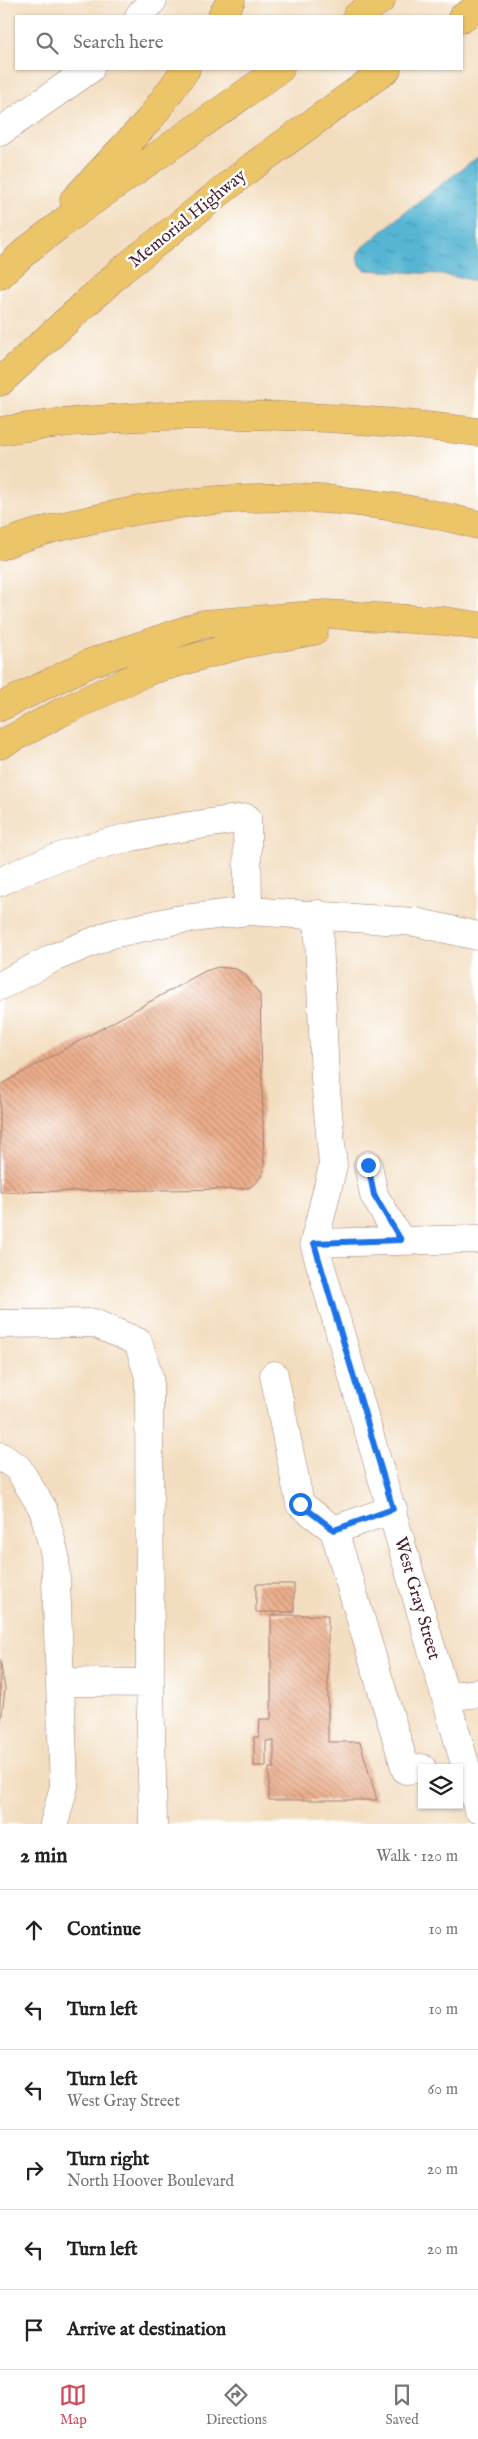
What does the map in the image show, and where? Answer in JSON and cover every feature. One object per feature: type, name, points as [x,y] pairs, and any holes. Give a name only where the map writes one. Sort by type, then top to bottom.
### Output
[{"type":"highway","points":[[223,15],[231,0]]},
{"type":"highway","points":[[358,15],[381,0]]},
{"type":"highway","points":[[463,17],[478,7]]},
{"type":"highway","points":[[0,275],[26,251],[150,119],[185,70]]},
{"type":"highway","points":[[26,251],[279,70]]},
{"type":"highway","name":"Memorial Highway","points":[[0,382],[121,271],[253,166],[386,70]]},
{"type":"highway","points":[[0,431],[118,417],[242,413],[402,422],[478,432]]},
{"type":"highway","points":[[0,546],[66,526],[121,513],[179,504],[249,497],[321,498],[389,505],[478,525]]},
{"type":"highway","points":[[0,707],[90,663],[204,624],[325,614],[445,621],[478,626]]},
{"type":"highway","points":[[0,745],[60,713],[148,671],[234,646],[301,632],[445,621]]},
{"type":"street","points":[[140,15],[153,0]]},
{"type":"street","points":[[0,132],[89,70]]},
{"type":"street","points":[[0,882],[81,848],[177,827],[247,818],[248,910]]},
{"type":"street","points":[[0,986],[54,958],[112,934],[176,920],[248,910],[415,922],[478,936]]},
{"type":"street","points":[[318,914],[325,1079],[333,1166],[314,1243],[478,1239]]},
{"type":"street","points":[[368,1165],[374,1195],[401,1240]]},
{"type":"street","name":"West Gray Street","points":[[314,1243],[393,1509],[478,1809]]},
{"type":"street","points":[[0,1324],[94,1323],[138,1342],[149,1377],[150,1682],[153,1824]]},
{"type":"street","points":[[274,1375],[300,1504],[334,1530],[406,1770],[418,1768]]},
{"type":"street","points":[[0,1456],[18,1468],[43,1509],[55,1555],[64,1786],[54,1824]]},
{"type":"street","points":[[334,1530],[393,1509]]},
{"type":"street","points":[[60,1682],[150,1682]]},
{"type":"street","points":[[446,1697],[478,1692]]},
{"type":"water","points":[[478,157],[478,281],[439,274],[366,270],[361,266],[358,262],[359,251],[406,211]]},
{"type":"building","points":[[218,967],[236,969],[245,974],[260,995],[264,1163],[263,1173],[257,1182],[250,1187],[239,1189],[0,1192],[0,1085],[205,971]]},
{"type":"building","points":[[256,1584],[294,1584],[294,1612],[256,1612]]},
{"type":"building","points":[[271,1615],[328,1615],[328,1742],[360,1742],[377,1800],[269,1800],[269,1768],[274,1768],[274,1741],[266,1741],[266,1766],[254,1766],[254,1737],[259,1737],[260,1719],[271,1719]]},
{"type":"building","points":[[0,1659],[5,1689],[1,1722],[0,1722]]},
{"type":"route","points":[[300,1504],[334,1530],[393,1509],[314,1243],[401,1240],[374,1195],[368,1165]]}]
